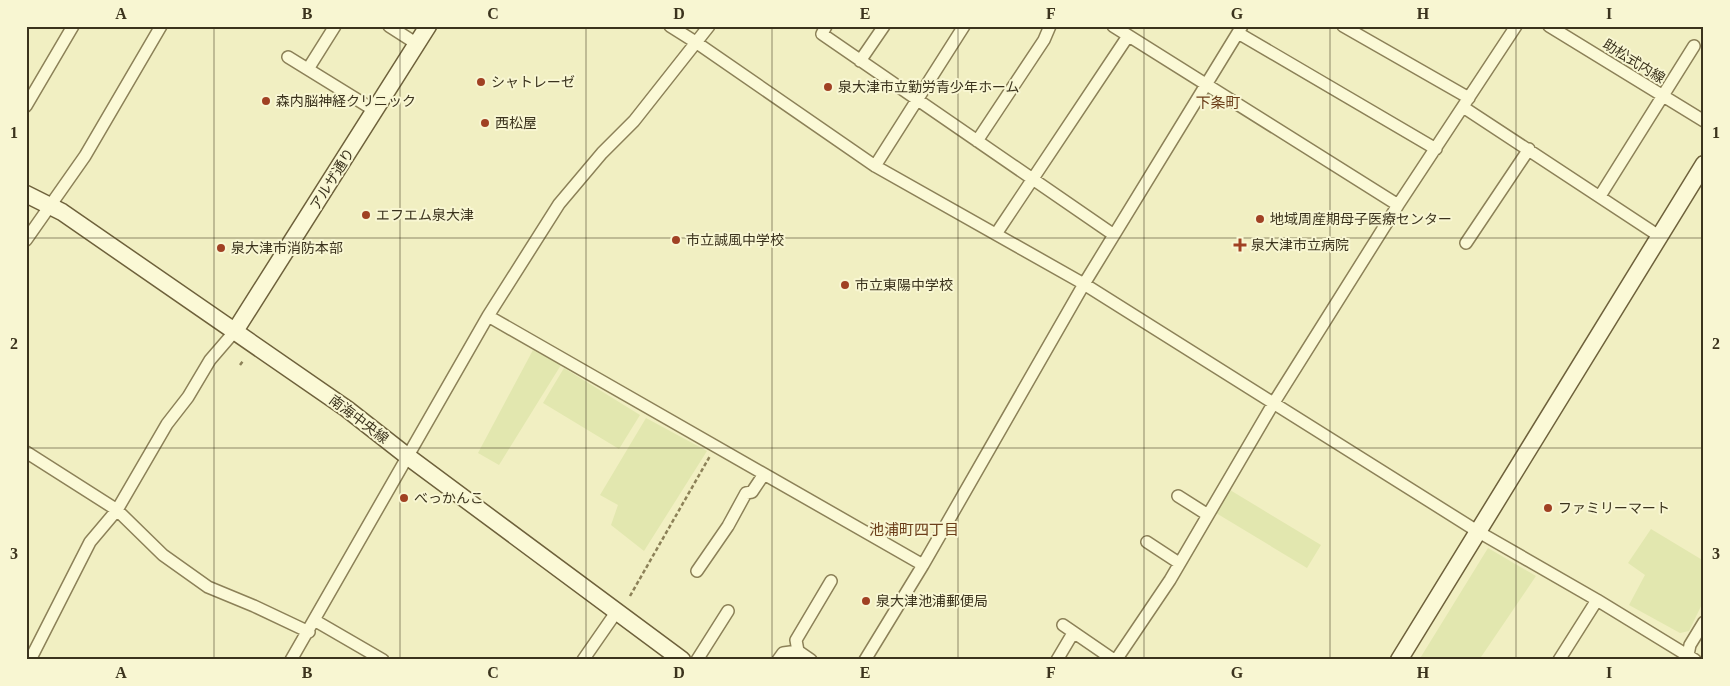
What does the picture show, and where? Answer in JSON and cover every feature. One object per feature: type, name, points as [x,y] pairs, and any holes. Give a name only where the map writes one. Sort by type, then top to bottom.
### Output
[{"type":"street","points":[[26,240],[84,156],[160,26]]},
{"type":"street","points":[[308,69],[335,26]]},
{"type":"street","points":[[389,26],[417,44]]},
{"type":"street","name":"アルザ通り","points":[[235,331],[428,26]]},
{"type":"street","points":[[670,26],[698,43],[875,166],[1084,284],[1477,531],[1598,600],[1690,658]]},
{"type":"street","points":[[291,660],[309,632],[314,620],[488,316],[559,204],[602,153],[634,121],[698,43],[709,26]]},
{"type":"street","points":[[826,26],[822,34],[1114,235]]},
{"type":"street","points":[[860,61],[884,26]]},
{"type":"street","points":[[875,166],[964,26]]},
{"type":"street","points":[[977,142],[1044,40],[1050,26]]},
{"type":"street","points":[[1344,26],[1466,102],[1529,149],[1659,236]]},
{"type":"street","points":[[1063,625],[1115,660],[1179,563],[1273,404],[1398,205],[1516,26]]},
{"type":"street","name":"助松式内線","points":[[1549,26],[1704,121]]},
{"type":"street","points":[[865,660],[923,564],[1084,284],[1240,29],[1436,149]]},
{"type":"street","points":[[996,234],[1033,180],[1120,30],[1398,205]]},
{"type":"street","points":[[26,106],[38,96],[74,31]]},
{"type":"street","points":[[1600,196],[1664,97],[1694,46]]},
{"type":"street","points":[[288,57],[374,110]]},
{"type":"street","points":[[1466,243],[1529,149]]},
{"type":"street","points":[[1399,660],[1704,164]]},
{"type":"street","name":"南海中央線","points":[[26,194],[62,212],[348,409],[407,456],[682,660]]},
{"type":"street","points":[[488,316],[923,564]]},
{"type":"street","points":[[30,660],[90,542],[117,510],[167,424],[188,397],[210,360],[235,331]]},
{"type":"street","points":[[26,452],[117,510],[162,555],[208,587],[309,632]]},
{"type":"street","points":[[697,571],[728,526],[746,493],[752,492],[764,474]]},
{"type":"street","points":[[1178,496],[1208,515]]},
{"type":"street","points":[[1147,542],[1179,563]]},
{"type":"street","points":[[811,660],[798,651],[796,640],[831,581]]},
{"type":"street","points":[[1559,660],[1598,600]]},
{"type":"street","points":[[583,660],[617,611]]},
{"type":"street","points":[[697,660],[728,611]]},
{"type":"street","points":[[314,620],[383,660]]},
{"type":"street","points":[[1690,658],[1690,644],[1704,622]]},
{"type":"street","points":[[1057,660],[1073,632]]},
{"type":"street","points":[[778,660],[783,654],[798,651]]},
{"type":"path","points":[[240,365],[242,361]]},
{"type":"path","points":[[630,596],[716,446]]},
{"type":"green space","points":[[533,350],[561,365],[499,465],[478,453]]},
{"type":"green space","points":[[564,368],[640,415],[619,449],[543,403]]},
{"type":"green space","points":[[646,418],[707,451],[644,551],[611,525],[618,505],[600,495]]},
{"type":"green space","points":[[1230,490],[1321,545],[1307,568],[1216,513]]},
{"type":"green space","points":[[1651,529],[1704,561],[1704,600],[1689,631],[1680,633],[1629,605],[1645,575],[1628,563]]},
{"type":"green space","points":[[1488,548],[1536,576],[1479,660],[1419,660]]},
{"type":"place","name":"シャトレーゼ","points":[[481,82]]},
{"type":"place","name":"泉大津市立勤労青少年ホーム","points":[[828,87]]},
{"type":"place","name":"森内脳神経クリニック","points":[[266,101]]},
{"type":"place","name":"西松屋","points":[[485,123]]},
{"type":"place","name":"エフエム泉大津","points":[[366,215]]},
{"type":"place","name":"地域周産期母子医療センター","points":[[1260,219]]},
{"type":"place","name":"市立誠風中学校","points":[[676,240]]},
{"type":"place","name":"泉大津市立病院","points":[[1240,245]]},
{"type":"place","name":"泉大津市消防本部","points":[[221,248]]},
{"type":"place","name":"市立東陽中学校","points":[[845,285]]},
{"type":"place","name":"べっかんこ","points":[[404,498]]},
{"type":"place","name":"ファミリーマート","points":[[1548,508]]},
{"type":"place","name":"泉大津池浦郵便局","points":[[866,601]]},
{"type":"district","name":"下条町","points":[[1218,103]]},
{"type":"district","name":"池浦町四丁目","points":[[914,530]]}]
